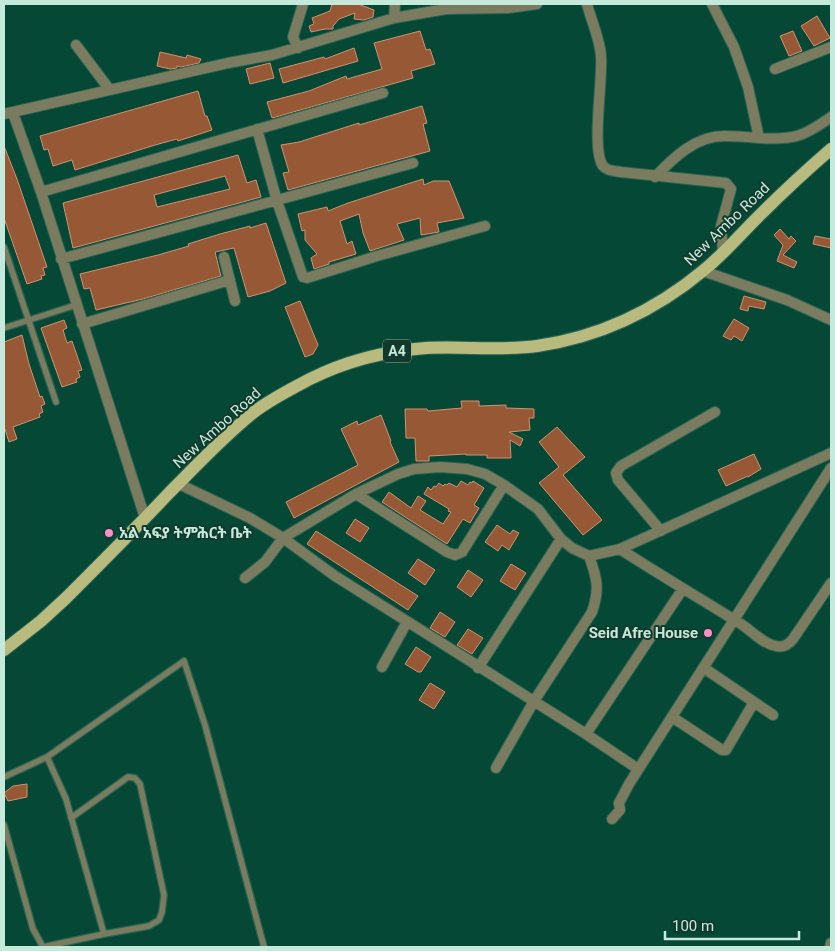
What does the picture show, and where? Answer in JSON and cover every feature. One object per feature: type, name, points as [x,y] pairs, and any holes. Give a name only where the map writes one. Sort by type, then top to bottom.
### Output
[{"type":"main road","name":"New Ambo Road","points":[[4,650],[41,621],[209,453],[255,412],[280,395],[333,369],[364,358],[395,351],[426,348],[508,349],[537,346],[593,334],[624,321],[652,306],[703,271],[764,210],[831,149]]},
{"type":"street","points":[[298,48],[293,37],[303,4]]},
{"type":"street","points":[[394,18],[395,4]]},
{"type":"street","points":[[145,518],[41,192],[7,113],[228,63],[272,55],[394,18],[446,9],[508,8],[537,4]]},
{"type":"street","points":[[587,4],[601,53],[598,118],[600,158],[604,168],[656,177],[726,183],[729,185],[731,189],[721,226],[723,253]]},
{"type":"street","points":[[712,4],[734,47],[748,88],[760,138]]},
{"type":"street","points":[[76,45],[110,90]]},
{"type":"street","points":[[774,69],[831,47]]},
{"type":"street","points":[[41,192],[383,93]]},
{"type":"street","points":[[656,177],[670,160],[693,144],[723,136],[782,139],[797,137],[812,130],[831,117]]},
{"type":"street","points":[[257,129],[276,201],[303,277],[307,278],[485,226]]},
{"type":"street","points":[[61,259],[413,163]]},
{"type":"street","points":[[224,257],[235,301]]},
{"type":"street","points":[[703,271],[787,300],[831,320]]},
{"type":"street","points":[[82,324],[230,280]]},
{"type":"street","points":[[661,530],[618,480],[616,473],[621,466],[715,412]]},
{"type":"street","points":[[245,578],[265,562],[283,538],[356,494],[398,474],[414,469],[440,467],[485,474],[504,484],[538,509],[561,539],[572,548],[589,556],[620,549],[831,453]]},
{"type":"street","points":[[612,818],[620,810],[620,800],[638,769],[831,468]]},
{"type":"street","points":[[179,484],[250,518],[283,538],[335,576],[478,668],[586,734],[638,769]]},
{"type":"street","points":[[356,494],[447,552],[455,555],[462,552],[504,484]]},
{"type":"street","points":[[478,668],[561,539]]},
{"type":"street","points":[[620,549],[682,590],[777,647],[784,646],[793,639],[831,583]]},
{"type":"street","points":[[496,768],[534,701],[592,612],[598,586],[589,556]]},
{"type":"street","points":[[586,734],[682,590]]},
{"type":"street","points":[[382,667],[407,622]]},
{"type":"street","points":[[704,668],[773,715]]},
{"type":"street","points":[[672,717],[722,750],[726,750],[754,702]]},
{"type":"street","points":[[830,947],[831,943]]},
{"type":"lane","points":[[4,247],[56,402]]},
{"type":"lane","points":[[4,328],[76,305]]},
{"type":"lane","points":[[4,777],[46,757],[184,661],[205,725],[264,947]]},
{"type":"lane","points":[[46,757],[66,799],[104,934]]},
{"type":"lane","points":[[4,826],[33,929],[43,947],[149,926],[159,920],[164,895],[140,784],[136,778],[128,777],[71,818]]},
{"type":"building","points":[[332,4],[358,4],[374,10],[373,17],[364,20],[354,19],[355,13],[339,19],[333,26],[333,29],[311,32],[309,26],[314,24],[312,18],[330,11]]},
{"type":"building","points":[[817,16],[830,38],[814,46],[801,26]]},
{"type":"building","points":[[420,31],[426,50],[430,49],[435,64],[411,71],[413,78],[272,118],[267,102],[309,91],[346,76],[347,79],[382,69],[374,43]]},
{"type":"building","points":[[793,31],[802,51],[789,56],[780,36]]},
{"type":"building","points":[[354,48],[358,61],[283,83],[279,69],[324,57],[325,59]]},
{"type":"building","points":[[160,52],[186,58],[187,55],[201,59],[199,63],[181,67],[177,66],[177,68],[170,69],[157,66]]},
{"type":"building","points":[[270,63],[274,78],[250,84],[246,69]]},
{"type":"building","points":[[198,91],[205,116],[207,116],[212,130],[178,141],[177,139],[155,145],[75,170],[72,160],[53,166],[48,149],[44,150],[40,136]]},
{"type":"building","points":[[422,106],[427,123],[423,124],[430,151],[288,190],[283,173],[289,172],[281,145],[299,142]]},
{"type":"building","points":[[4,146],[47,267],[43,268],[45,275],[41,276],[42,279],[27,284],[4,218]]},
{"type":"building","points":[[238,155],[247,183],[256,180],[261,197],[73,248],[63,203]],"holes":[[[225,176],[230,189],[157,207],[154,195]]]},
{"type":"building","points":[[423,179],[424,185],[433,181],[449,181],[464,218],[437,223],[439,232],[421,235],[420,218],[397,224],[404,240],[370,251],[363,233],[359,214],[340,221],[347,244],[352,241],[356,254],[329,262],[329,264],[314,269],[311,258],[317,254],[305,240],[305,230],[302,231],[298,214],[327,207],[328,211]]},
{"type":"building","points":[[266,223],[286,283],[270,291],[248,297],[234,248],[215,252],[221,276],[143,299],[96,310],[90,288],[84,289],[80,274],[158,255],[220,234]]},
{"type":"building","points":[[780,229],[789,239],[791,236],[796,241],[783,255],[797,262],[794,268],[777,261],[783,245],[774,235]]},
{"type":"building","points":[[815,236],[831,239],[831,248],[813,244]]},
{"type":"building","points":[[744,296],[766,302],[764,309],[749,306],[748,311],[740,309]]},
{"type":"building","points":[[300,301],[318,345],[313,354],[305,357],[285,307]]},
{"type":"building","points":[[734,319],[749,328],[742,341],[734,336],[731,340],[723,336]]},
{"type":"building","points":[[64,320],[67,328],[63,330],[67,343],[72,341],[82,370],[78,371],[80,377],[76,379],[77,382],[62,387],[41,328]]},
{"type":"building","points":[[22,335],[40,397],[42,396],[45,404],[41,406],[43,412],[39,414],[40,417],[13,427],[17,439],[9,442],[4,430],[4,342]]},
{"type":"building","points":[[461,401],[479,401],[479,406],[506,405],[506,408],[534,409],[534,418],[529,418],[530,430],[509,432],[523,439],[520,446],[510,440],[511,458],[487,458],[487,455],[466,454],[429,456],[429,461],[416,461],[415,438],[406,438],[405,409],[427,409],[428,411],[462,408]]},
{"type":"building","points":[[381,415],[399,462],[294,518],[286,502],[358,465],[341,429],[357,421],[358,425]]},
{"type":"building","points":[[557,427],[585,457],[563,475],[602,520],[583,535],[539,483],[559,467],[539,442]]},
{"type":"building","points":[[754,454],[761,469],[748,477],[726,486],[718,470]]},
{"type":"building","points":[[461,481],[468,485],[473,481],[484,488],[474,505],[479,508],[470,523],[463,519],[447,544],[382,502],[389,492],[411,508],[418,496],[426,501],[420,510],[443,524],[451,512],[424,494],[428,487],[431,490],[439,483],[443,486],[449,483],[457,487]]},
{"type":"building","points":[[355,519],[369,528],[360,542],[346,533]]},
{"type":"building","points":[[497,525],[510,534],[513,530],[519,533],[509,550],[502,545],[498,551],[485,542]]},
{"type":"building","points":[[316,531],[418,596],[408,610],[307,544]]},
{"type":"building","points":[[418,559],[435,570],[425,585],[408,573]]},
{"type":"building","points":[[511,564],[526,573],[515,590],[500,581]]},
{"type":"building","points":[[468,570],[483,580],[471,597],[457,587]]},
{"type":"building","points":[[440,612],[455,622],[445,637],[430,628]]},
{"type":"building","points":[[468,629],[483,638],[472,654],[457,645]]},
{"type":"building","points":[[416,647],[431,657],[421,672],[405,664]]},
{"type":"building","points":[[430,683],[445,692],[434,709],[419,700]]},
{"type":"building","points":[[27,784],[27,797],[8,801],[4,793],[13,786]]},
{"type":"place","name":"አል አፍያ ትምሕርት ቤት","points":[[109,533]]},
{"type":"place","name":"Seid Afre House","points":[[708,633]]}]
